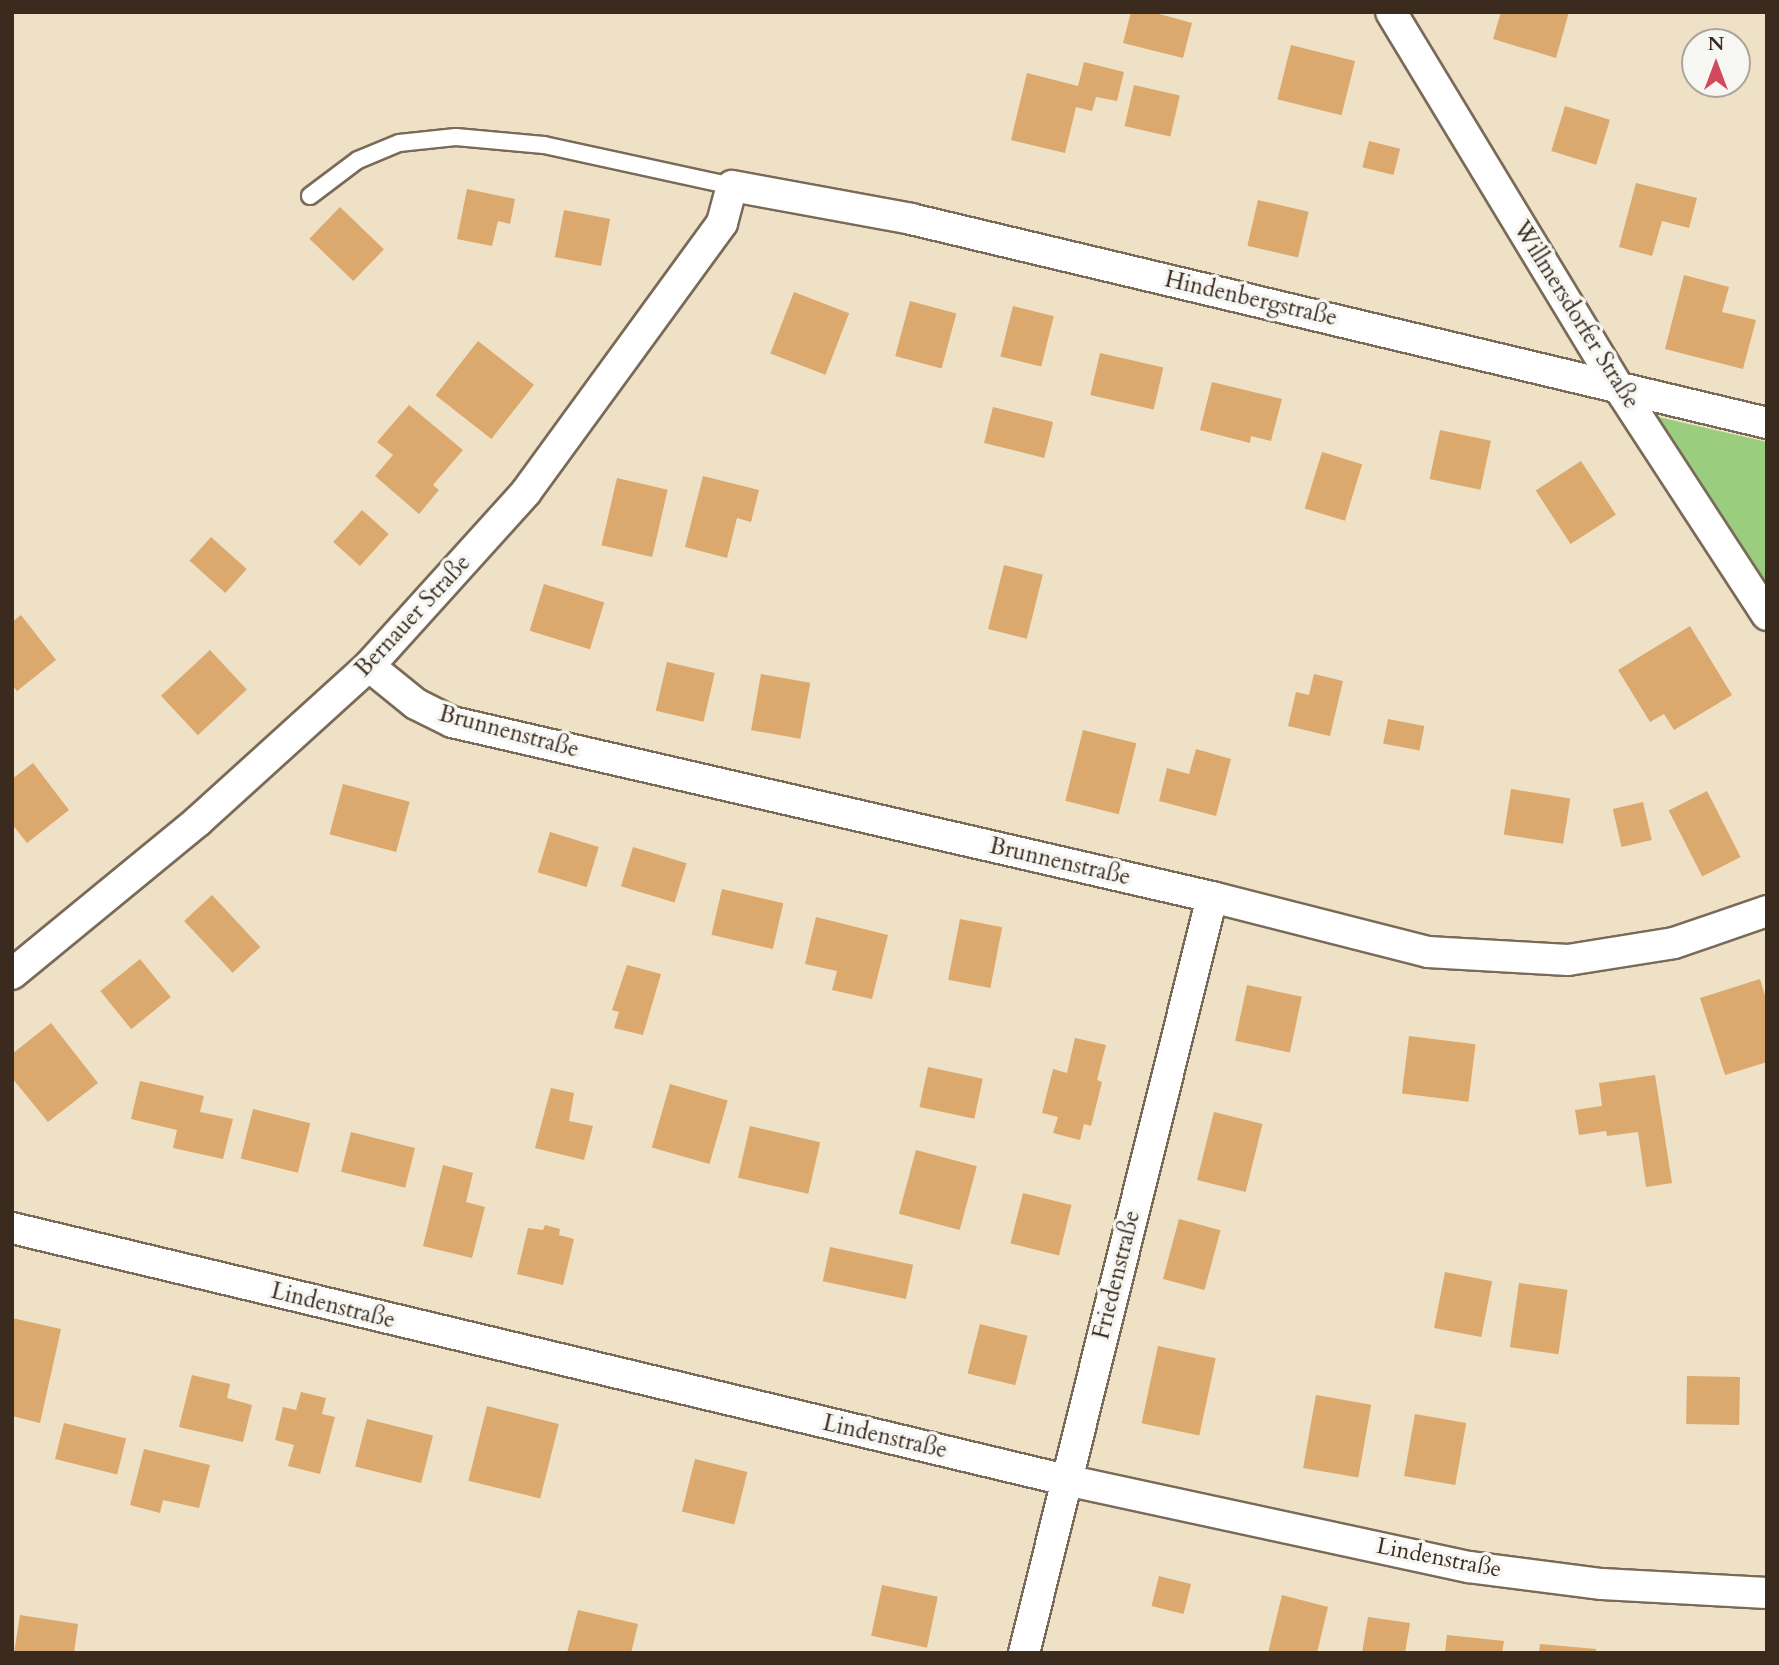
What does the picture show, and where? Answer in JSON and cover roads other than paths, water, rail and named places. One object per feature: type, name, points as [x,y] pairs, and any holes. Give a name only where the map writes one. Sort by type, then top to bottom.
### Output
[{"type":"street","name":"Willmersdorfer Straße","points":[[1391,12],[1619,388],[1767,615]]},
{"type":"street","name":"Hindenbergstraße","points":[[732,186],[924,222],[1767,423]]},
{"type":"street","name":"Bernauer Straße","points":[[12,974],[198,821],[369,666],[526,492],[722,223],[732,186]]},
{"type":"street","name":"Brunnenstraße","points":[[369,666],[416,704],[452,722],[1212,897],[1428,952],[1568,960],[1674,943],[1767,911]]},
{"type":"street","name":"Friedenstraße","points":[[1024,1653],[1212,897]]},
{"type":"street","name":"Lindenstraße","points":[[12,1228],[1066,1480],[1469,1567],[1602,1584],[1767,1593]]},
{"type":"lane","points":[[310,196],[358,160],[399,144],[456,137],[544,145],[732,186]]}]
